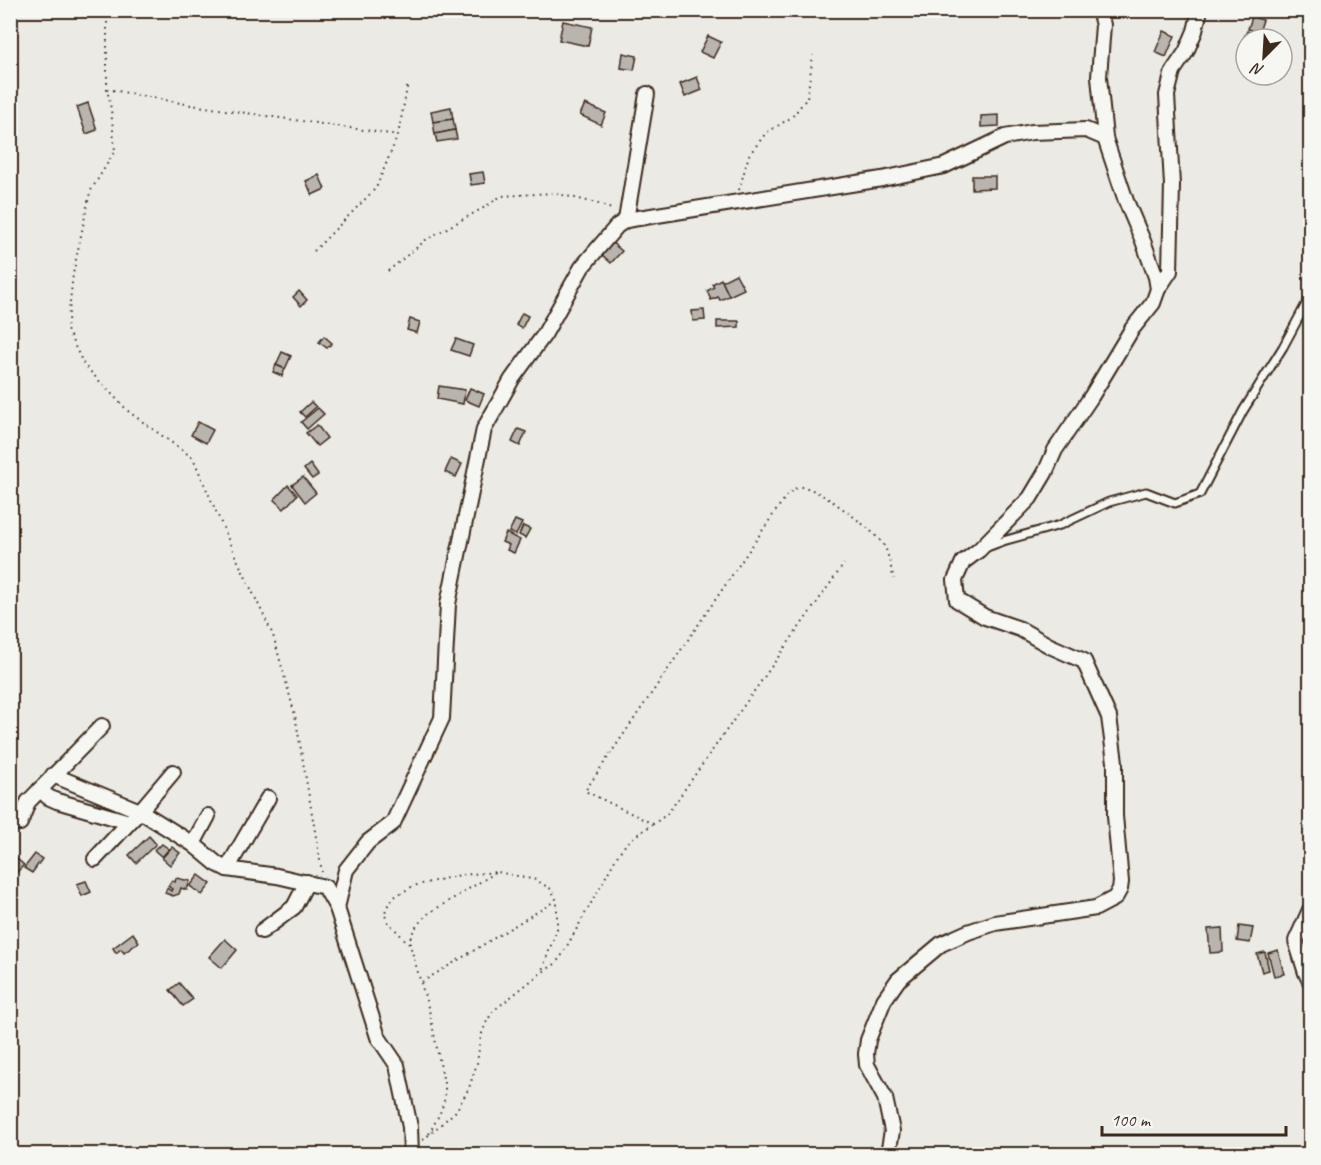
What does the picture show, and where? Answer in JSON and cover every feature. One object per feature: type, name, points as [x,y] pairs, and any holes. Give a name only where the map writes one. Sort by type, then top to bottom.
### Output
[{"type":"street","points":[[1100,10],[1103,25],[1099,77],[1105,138],[1126,201],[1156,277],[1158,289]]},
{"type":"street","points":[[888,1155],[892,1131],[885,1098],[867,1065],[866,1054],[868,1040],[884,1000],[898,980],[941,944],[968,932],[995,923],[1096,908],[1115,898],[1120,889],[1114,762],[1109,717],[1084,662],[1020,629],[985,617],[957,600],[955,580],[963,562],[979,550],[1030,498],[1055,450],[1132,329],[1153,303],[1158,289],[1170,271],[1172,175],[1167,94],[1173,71],[1186,52],[1195,31],[1200,10]]},
{"type":"street","points":[[626,220],[647,94]]},
{"type":"street","points":[[337,908],[346,870],[368,842],[393,823],[442,718],[448,604],[484,429],[512,379],[544,335],[582,267],[617,226],[626,220],[882,179],[944,166],[1005,137],[1032,132],[1086,130],[1105,138]]},
{"type":"street","points":[[20,824],[28,802],[102,726]]},
{"type":"street","points":[[94,859],[173,772]]},
{"type":"street","points":[[53,775],[140,811],[193,844],[217,864],[227,869],[277,876],[325,887],[337,908],[378,1037],[397,1065],[410,1127],[410,1153]]},
{"type":"street","points":[[40,789],[48,797],[57,801],[129,822]]},
{"type":"street","points":[[227,869],[268,798]]},
{"type":"street","points":[[193,844],[208,816]]},
{"type":"street","points":[[262,931],[294,908],[307,882]]},
{"type":"street","points":[[1311,910],[1296,941],[1305,973],[1311,981]]},
{"type":"lane","points":[[979,550],[1060,525],[1109,502],[1146,492],[1175,503],[1200,494],[1243,411],[1283,347],[1305,306]]},
{"type":"path","points":[[107,10],[107,89],[115,151],[90,192],[73,274],[67,330],[84,365],[129,412],[193,458],[273,635],[295,715],[325,887]]},
{"type":"path","points":[[735,203],[749,155],[766,133],[792,117],[807,98],[813,55]]},
{"type":"path","points":[[314,251],[376,188],[398,135],[408,83]]},
{"type":"path","points":[[107,89],[191,105],[398,135]]},
{"type":"path","points":[[388,271],[427,239],[501,196],[554,193],[596,203],[620,212],[626,220]]},
{"type":"path","points":[[653,824],[585,791],[786,496],[794,489],[802,487],[811,489],[834,503],[872,532],[884,546],[894,579]]},
{"type":"path","points":[[410,1153],[456,1111],[469,1088],[477,1063],[481,1036],[493,1011],[540,973],[555,964],[626,843],[668,813],[844,564]]},
{"type":"path","points":[[410,945],[386,920],[385,912],[394,897],[413,886],[460,875],[498,872],[536,880],[550,889],[556,901],[557,929],[540,973]]},
{"type":"path","points":[[428,1136],[446,1099],[430,1014],[410,945],[411,935],[429,913],[498,872]]},
{"type":"path","points":[[422,982],[556,901]]},
{"type":"building","points":[[1252,17],[1263,20],[1261,27],[1249,27]]},
{"type":"building","points":[[563,21],[592,27],[588,46],[559,40]]},
{"type":"building","points":[[1164,31],[1175,36],[1166,57],[1155,52]]},
{"type":"building","points":[[708,36],[721,42],[713,58],[700,52]]},
{"type":"building","points":[[623,53],[637,56],[634,70],[621,68]]},
{"type":"building","points":[[697,77],[702,90],[685,97],[680,84]]},
{"type":"building","points":[[88,103],[97,130],[86,134],[77,107]]},
{"type":"building","points":[[585,104],[606,113],[601,125],[580,115]]},
{"type":"building","points":[[451,107],[453,119],[433,122],[431,111]]},
{"type":"building","points":[[999,115],[999,126],[981,127],[981,116]]},
{"type":"building","points":[[453,119],[455,130],[435,134],[433,122]]},
{"type":"building","points":[[455,130],[457,139],[437,142],[435,134]]},
{"type":"building","points":[[483,172],[485,183],[471,185],[469,174]]},
{"type":"building","points":[[319,175],[325,189],[312,195],[306,181]]},
{"type":"building","points":[[972,176],[995,176],[995,188],[972,189]]},
{"type":"building","points":[[610,241],[622,251],[611,263],[600,253]]},
{"type":"building","points":[[736,274],[744,289],[729,296],[722,281]]},
{"type":"building","points":[[721,279],[729,296],[720,300],[718,297],[711,300],[707,291],[714,287],[712,284]]},
{"type":"building","points":[[299,291],[307,300],[301,306],[293,297]]},
{"type":"building","points":[[704,310],[705,320],[693,321],[692,311]]},
{"type":"building","points":[[522,313],[528,316],[522,328],[516,325]]},
{"type":"building","points":[[410,319],[420,322],[417,333],[407,330]]},
{"type":"building","points":[[717,321],[739,321],[739,327],[717,328]]},
{"type":"building","points":[[324,336],[332,343],[327,348],[319,342]]},
{"type":"building","points":[[456,339],[473,345],[469,356],[451,350]]},
{"type":"building","points":[[282,352],[291,356],[285,369],[276,365]]},
{"type":"building","points":[[276,365],[285,369],[282,376],[273,372]]},
{"type":"building","points":[[439,386],[465,390],[463,404],[437,399]]},
{"type":"building","points":[[470,388],[484,394],[479,406],[465,400]]},
{"type":"building","points":[[311,402],[316,407],[305,417],[300,412]]},
{"type":"building","points":[[318,408],[324,414],[307,429],[301,422]]},
{"type":"building","points":[[198,422],[213,430],[206,443],[191,435]]},
{"type":"building","points":[[317,425],[327,438],[317,446],[306,433]]},
{"type":"building","points":[[518,429],[526,432],[520,446],[512,442]]},
{"type":"building","points":[[451,459],[462,464],[456,477],[445,472]]},
{"type":"building","points":[[310,464],[318,475],[312,479],[304,469]]},
{"type":"building","points":[[303,477],[316,493],[305,502],[292,485]]},
{"type":"building","points":[[288,485],[297,495],[284,509],[274,500]]},
{"type":"building","points":[[515,520],[522,523],[516,535],[509,532]]},
{"type":"building","points":[[523,526],[530,529],[525,538],[519,535]]},
{"type":"building","points":[[506,533],[520,540],[514,553],[507,550],[509,545],[502,542]]},
{"type":"building","points":[[149,836],[156,844],[136,863],[129,855]]},
{"type":"building","points":[[162,844],[169,849],[162,857],[154,850]]},
{"type":"building","points":[[172,847],[180,853],[170,865],[162,858]]},
{"type":"building","points":[[35,854],[42,859],[32,873],[24,868]]},
{"type":"building","points":[[17,859],[24,865],[15,874],[10,870],[10,866]]},
{"type":"building","points":[[199,875],[211,884],[202,895],[190,886]]},
{"type":"building","points":[[176,878],[190,881],[187,890],[181,888],[179,894],[173,896],[165,893],[167,888],[171,891],[172,889],[168,886],[172,880],[175,882]]},
{"type":"building","points":[[86,881],[91,892],[82,896],[77,884]]},
{"type":"building","points":[[1239,926],[1253,928],[1250,943],[1237,941]]},
{"type":"building","points":[[1222,928],[1223,952],[1210,953],[1208,929]]},
{"type":"building","points":[[133,933],[139,942],[124,953],[121,949],[116,953],[113,948]]},
{"type":"building","points":[[225,939],[237,950],[222,968],[209,957]]},
{"type":"building","points":[[1278,950],[1284,974],[1274,976],[1268,953]]},
{"type":"building","points":[[1265,952],[1269,970],[1262,972],[1257,954]]},
{"type":"building","points":[[179,983],[193,999],[183,1006],[170,990]]}]
